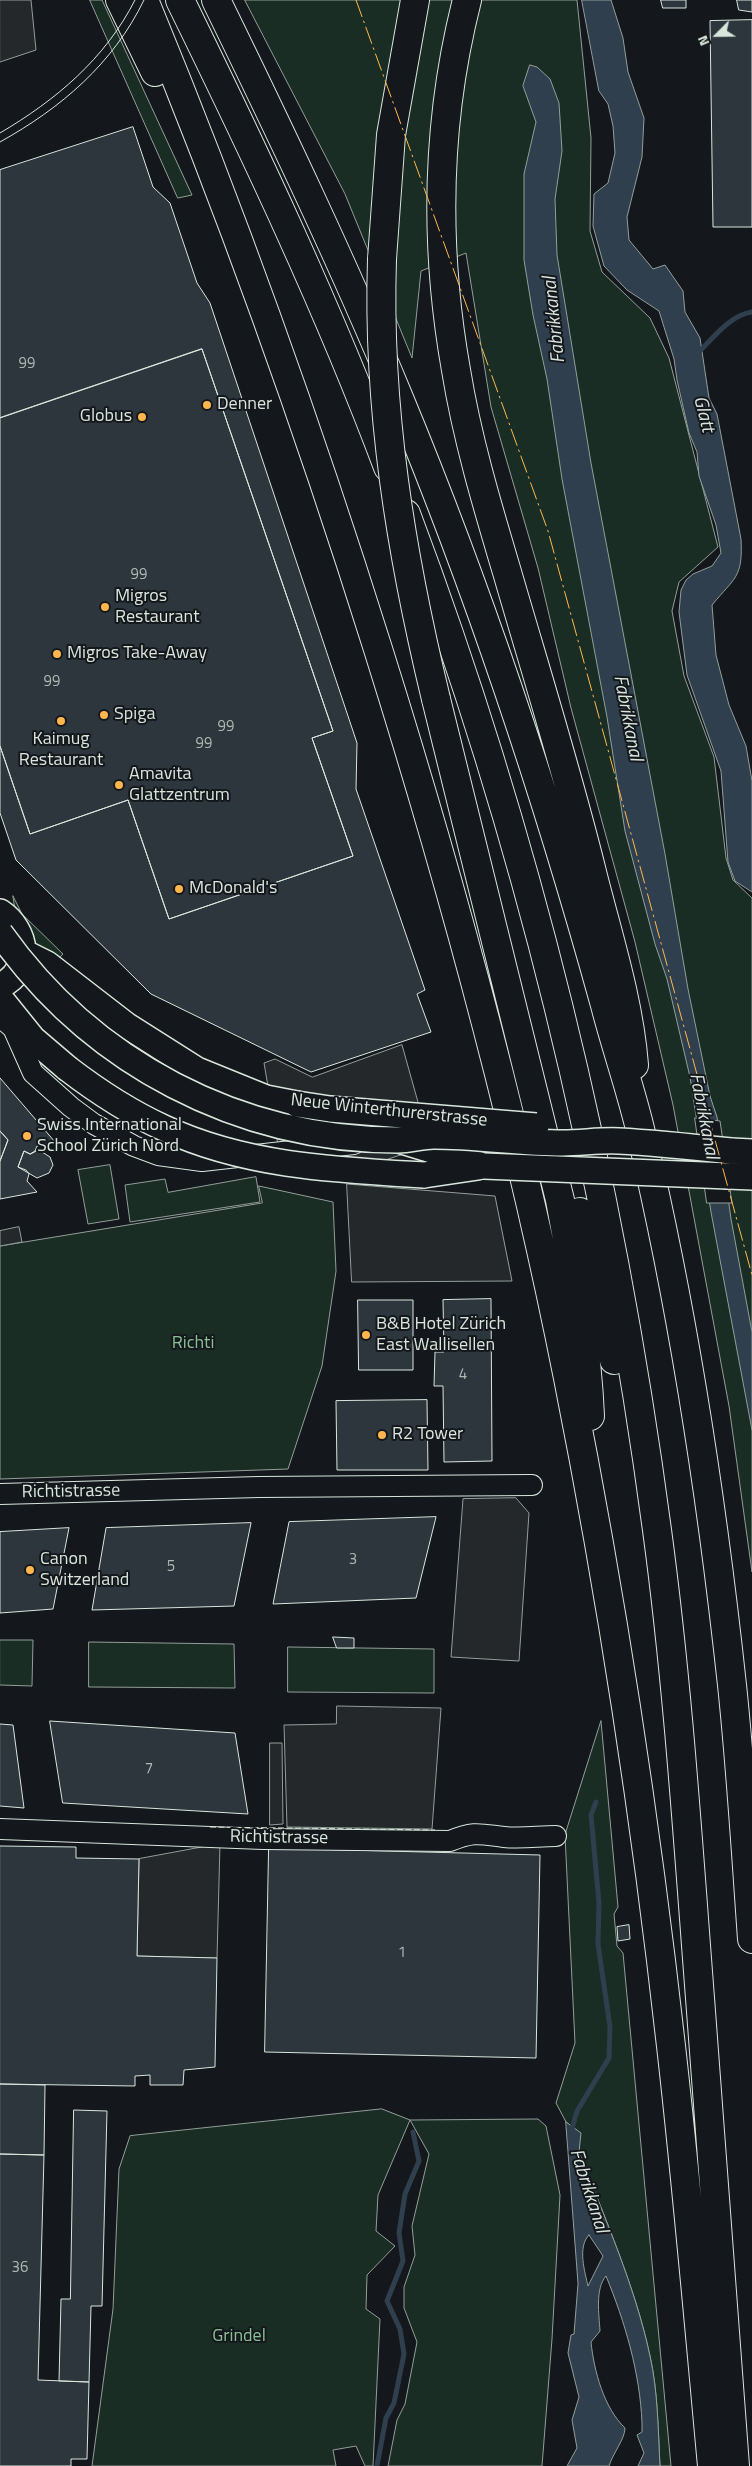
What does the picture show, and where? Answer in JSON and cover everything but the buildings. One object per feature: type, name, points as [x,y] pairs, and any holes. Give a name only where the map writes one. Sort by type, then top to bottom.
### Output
[{"type":"highway","points":[[120,0],[258,290]]},
{"type":"highway","points":[[144,0],[198,131],[258,290],[372,630],[474,974],[543,1258],[568,1377],[621,1677],[660,1956],[712,2466]]},
{"type":"highway","points":[[180,0],[287,223],[333,328],[411,527],[471,702],[532,909],[585,1118],[627,1327],[658,1533],[686,1810],[735,2466]]},
{"type":"highway","points":[[216,0],[311,199],[358,303],[403,408],[469,577],[520,721],[557,839],[640,1126],[678,1311],[709,1498],[732,1690],[752,1939]]},
{"type":"highway","points":[[415,0],[405,48],[392,135],[382,258],[382,372],[391,467],[411,588],[436,699],[538,1108],[569,1248],[588,1384],[594,1519]]},
{"type":"highway","points":[[467,0],[449,84],[441,179],[444,275],[455,368],[475,462],[574,804],[631,1026],[640,1126]]},
{"type":"highway","points":[[455,773],[513,958],[547,1079],[610,1340],[628,1430],[658,1533]]},
{"type":"main road","points":[[0,912],[16,925],[23,943],[20,964],[14,975],[0,986]]},
{"type":"main road","name":"Neue Winterthurerstrasse","points":[[0,933],[47,993],[78,1020],[140,1068],[230,1110],[275,1124],[322,1134],[399,1140],[433,1136],[563,1143],[617,1141],[752,1152]]},
{"type":"main road","name":"Neue Winterthurerstrasse","points":[[23,952],[47,964],[152,1043],[197,1070],[232,1086],[266,1098],[330,1109],[473,1119],[563,1129],[617,1141]]},
{"type":"main road","name":"Neue Winterthurerstrasse","points":[[0,998],[33,1039],[67,1068],[107,1097],[164,1129],[247,1156],[311,1167],[424,1176],[484,1166],[752,1177]]},
{"type":"main road","name":"Neue Winterthurerstrasse","points":[[399,1140],[484,1166]]},
{"type":"street","points":[[0,1018],[13,1028],[33,1073],[71,1107],[94,1124],[121,1139],[158,1155],[182,1160],[202,1161],[380,1140],[424,1129]]},
{"type":"street","points":[[33,1039],[53,1089]]},
{"type":"street","name":"Richtistrasse","points":[[0,1494],[259,1487],[532,1485]]},
{"type":"street","name":"Richtistrasse","points":[[0,1829],[254,1838],[450,1842],[468,1833],[492,1833],[504,1837],[556,1836]]},
{"type":"green space","points":[[90,0],[102,0],[192,195],[178,198]]},
{"type":"green space","points":[[245,0],[577,0],[591,138],[590,231],[602,272],[650,318],[669,358],[718,547],[679,582],[672,611],[684,676],[714,757],[726,858],[733,880],[752,898],[752,1572],[729,1406],[673,1105],[635,942],[571,708],[538,568],[491,407],[466,253],[421,271],[412,358],[345,194]]},
{"type":"green space","points":[[13,896],[22,914],[63,954],[59,958],[36,950],[15,909]]},
{"type":"green space","points":[[110,1165],[119,1219],[88,1224],[78,1170]]},
{"type":"green space","points":[[256,1177],[260,1202],[130,1222],[125,1185],[165,1179],[168,1192]]},
{"type":"green space","name":"Richti","points":[[259,1186],[333,1202],[336,1271],[322,1366],[288,1469],[0,1479],[0,1246],[262,1203]]},
{"type":"green space","points":[[0,1640],[33,1640],[32,1686],[0,1685]]},
{"type":"green space","points":[[89,1642],[234,1644],[235,1688],[89,1687]]},
{"type":"green space","points":[[288,1647],[434,1649],[434,1693],[288,1692]]},
{"type":"green space","points":[[601,1721],[618,1907],[614,1914],[617,1946],[623,1953],[671,2466],[660,2466],[655,2383],[644,2330],[628,2278],[579,2152],[580,2133],[566,2122],[556,2103],[575,2043],[565,1835]]},
{"type":"green space","name":"Grindel","points":[[382,2109],[410,2120],[378,2195],[376,2231],[395,2246],[367,2275],[366,2309],[380,2319],[373,2466],[365,2466],[356,2446],[333,2450],[336,2466],[92,2466],[113,2309],[119,2169],[130,2136]]},
{"type":"green space","points":[[538,2119],[546,2126],[560,2195],[552,2339],[542,2466],[388,2466],[397,2420],[405,2404],[417,2342],[404,2308],[404,2287],[415,2255],[412,2226],[429,2154],[410,2120]]},
{"type":"shaded area","points":[[0,0],[31,0],[36,50],[0,62]]},
{"type":"shaded area","points":[[402,1045],[430,1145],[344,1174],[278,1145],[264,1063],[275,1059],[312,1077]]},
{"type":"shaded area","points":[[347,1184],[495,1196],[512,1281],[352,1282]]},
{"type":"shaded area","points":[[19,1227],[22,1242],[0,1246],[0,1231]]},
{"type":"shaded area","points":[[516,1498],[529,1513],[519,1661],[451,1657],[463,1499]]},
{"type":"shaded area","points":[[337,1706],[441,1708],[432,1829],[287,1827],[284,1725],[336,1724]]},
{"type":"shaded area","points":[[270,1743],[282,1743],[283,1824],[270,1825]]},
{"type":"shaded area","points":[[220,1844],[217,1958],[137,1956],[139,1859]]},
{"type":"water","name":"Glatt","points":[[582,0],[611,0],[623,38],[628,72],[644,118],[642,157],[627,217],[629,240],[653,269],[665,265],[683,291],[685,312],[700,338],[709,398],[717,414],[741,539],[739,570],[732,582],[712,605],[716,655],[729,705],[746,746],[752,781],[752,892],[735,881],[728,862],[721,771],[687,675],[679,612],[681,590],[686,580],[693,574],[712,566],[721,553],[716,525],[699,476],[697,452],[689,433],[674,359],[659,311],[627,290],[604,266],[593,226],[594,194],[608,183],[615,153],[613,126],[608,104],[599,91]]},
{"type":"water","name":"Fabrikkanal","points":[[530,65],[537,67],[550,79],[559,103],[562,151],[555,199],[557,255],[591,463],[665,854],[688,989],[710,1096],[717,1117],[731,1219],[752,1332],[752,1430],[711,1212],[690,1077],[667,979],[655,944],[625,831],[607,717],[562,479],[547,379],[533,315],[524,260],[524,174],[536,122],[523,86]]},
{"type":"water","points":[[566,2122],[581,2133],[579,2152],[619,2253],[644,2330],[655,2383],[660,2466],[638,2466],[644,2453],[637,2435],[642,2432],[642,2423],[635,2367],[619,2311],[606,2276],[599,2295],[600,2331],[591,2342],[601,2388],[611,2410],[625,2428],[609,2466],[567,2466],[577,2448],[572,2420],[579,2397],[568,2353],[571,2335],[574,2334],[578,2284]],"holes":[[[589,2235],[603,2256],[588,2286],[584,2267],[583,2246]]]},
{"type":"pier","points":[[695,1118],[720,1121],[732,1203],[707,1203]]},
{"type":"waterway","points":[[698,353],[729,322],[752,312]]},
{"type":"waterway","name":"Fabrikkanal","points":[[571,2132],[577,2111],[609,2058],[610,2027],[598,1944],[599,1903],[591,1815],[596,1802]]},
{"type":"waterway","points":[[377,2466],[386,2418],[394,2403],[404,2354],[400,2329],[387,2301],[403,2261],[399,2233],[405,2194],[419,2161],[413,2132]]},
{"type":"tram line","points":[[0,133],[40,107],[77,76],[109,41],[135,0]]},
{"type":"tram line","points":[[0,142],[44,114],[83,82],[117,44],[144,0]]},
{"type":"fence","points":[[210,1827],[435,1830]]},
{"type":"power","points":[[356,0],[548,531],[752,1275]]},
{"type":"place","name":"Denner","points":[[207,405]]},
{"type":"place","name":"Globus","points":[[142,417]]},
{"type":"place","name":"Migros Restaurant","points":[[105,607]]},
{"type":"place","name":"Migros Take-Away","points":[[57,654]]},
{"type":"place","name":"Spiga","points":[[104,715]]},
{"type":"place","name":"Kaimug Restaurant","points":[[61,721]]},
{"type":"place","name":"Amavita Glattzentrum","points":[[119,785]]},
{"type":"place","name":"McDonald's","points":[[179,889]]},
{"type":"place","name":"Swiss International School Zürich Nord","points":[[27,1136]]},
{"type":"place","name":"B&B Hotel Zürich East Wallisellen","points":[[366,1335]]},
{"type":"place","name":"R2 Tower","points":[[382,1435]]},
{"type":"place","name":"Canon Switzerland","points":[[30,1570]]}]
